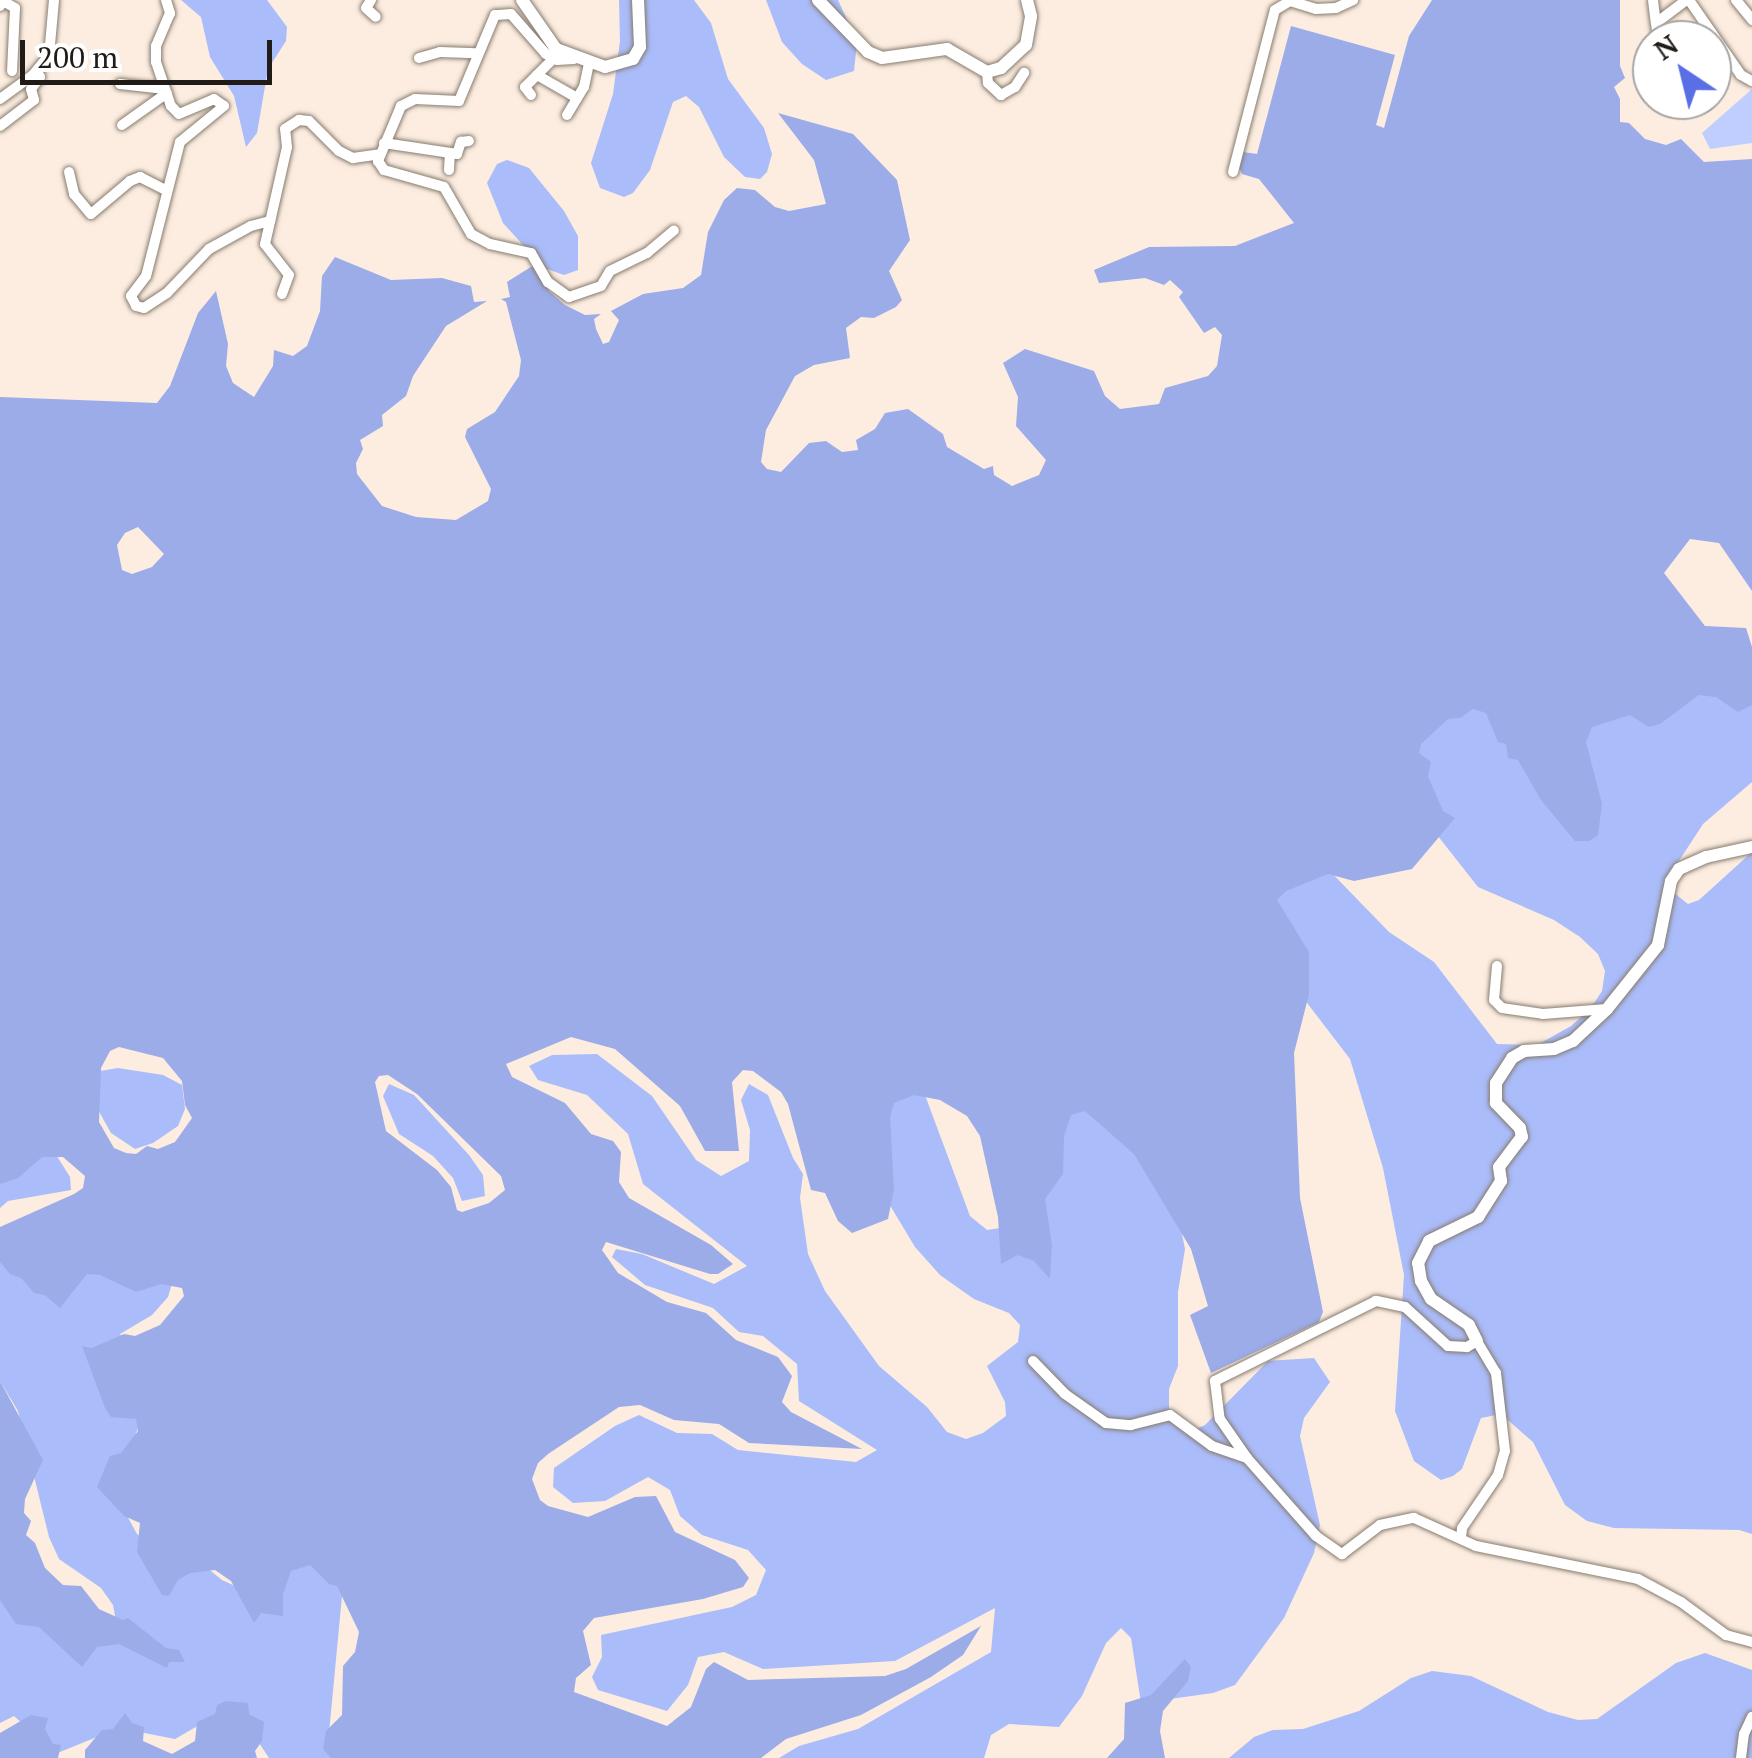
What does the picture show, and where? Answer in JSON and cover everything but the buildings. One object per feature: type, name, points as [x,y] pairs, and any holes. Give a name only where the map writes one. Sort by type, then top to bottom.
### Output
[{"type":"street","points":[[0,99],[37,71],[51,48],[54,0]]},
{"type":"street","points":[[166,0],[170,13],[156,46],[166,91],[179,114],[214,99],[224,106],[180,142],[146,276],[131,296],[136,306],[144,308],[167,293],[210,249],[251,226],[270,221]]},
{"type":"street","points":[[522,0],[540,33],[556,50],[605,67],[633,59],[640,48],[638,0]]},
{"type":"street","points":[[818,0],[868,52],[882,58],[946,49],[988,72],[1001,68],[1026,45],[1031,16],[1027,0]]},
{"type":"street","points":[[1234,172],[1275,10],[1290,0],[1316,9],[1336,8],[1353,0]]},
{"type":"street","points":[[1659,20],[1688,0],[1742,75],[1752,81]]},
{"type":"street","points":[[1736,0],[1752,20]]},
{"type":"street","points":[[0,6],[4,1],[15,8],[6,69],[23,83]]},
{"type":"street","points":[[365,3],[376,17]]},
{"type":"street","points":[[574,59],[554,58],[510,14],[494,15],[476,53],[466,92],[459,101],[415,99],[401,106],[378,161],[384,170],[444,187],[471,234],[490,244],[531,253],[548,282],[570,298],[601,286],[610,271],[647,253],[674,230]]},
{"type":"street","points":[[419,58],[440,52],[476,53]]},
{"type":"street","points":[[531,95],[525,87],[554,58]]},
{"type":"street","points":[[568,115],[589,63]]},
{"type":"street","points":[[0,126],[18,117],[34,100],[31,89],[40,76],[37,71]]},
{"type":"street","points":[[988,72],[988,83],[1001,95],[1015,87],[1024,73]]},
{"type":"street","points":[[537,75],[577,98]]},
{"type":"street","points":[[120,84],[166,91]]},
{"type":"street","points":[[122,125],[166,91]]},
{"type":"street","points":[[121,108],[134,115]]},
{"type":"street","points":[[282,294],[289,275],[265,244],[287,147],[285,129],[290,124],[309,121],[339,151],[353,158],[382,148],[457,154],[460,142],[469,141]]},
{"type":"street","points":[[449,170],[450,153]]},
{"type":"street","points":[[69,172],[74,194],[91,214],[130,180],[140,177],[166,190]]},
{"type":"street","points":[[1461,1538],[1462,1528],[1498,1475],[1505,1451],[1496,1374],[1469,1325],[1431,1299],[1420,1281],[1418,1263],[1423,1248],[1440,1233],[1478,1216],[1500,1181],[1499,1167],[1522,1137],[1494,1095],[1512,1058],[1524,1050],[1554,1049],[1574,1041],[1607,1009],[1658,944],[1671,882],[1679,869],[1706,857],[1752,847]]},
{"type":"street","points":[[1497,966],[1494,1000],[1502,1008],[1543,1014],[1607,1009]]},
{"type":"street","points":[[1476,1341],[1467,1348],[1448,1346],[1404,1306],[1376,1301],[1214,1381],[1220,1419],[1247,1458],[1316,1536],[1342,1554],[1380,1526],[1399,1520],[1424,1521],[1476,1546],[1638,1579],[1681,1602],[1726,1636],[1752,1642]]},
{"type":"street","points":[[1034,1362],[1065,1394],[1106,1422],[1131,1425],[1170,1414],[1212,1446],[1247,1458]]},
{"type":"street","points":[[1741,1758],[1744,1734],[1752,1717]]},
{"type":"shaded area","points":[[181,0],[267,0],[287,27],[286,41],[268,69],[257,133],[246,147],[234,96],[210,57],[201,17]]},
{"type":"shaded area","points":[[619,0],[694,0],[711,23],[728,79],[764,128],[772,154],[767,172],[760,179],[745,177],[724,157],[699,107],[686,96],[673,102],[650,170],[633,193],[624,197],[600,188],[591,163],[613,94],[620,41]]},
{"type":"shaded area","points":[[766,0],[838,0],[857,42],[854,71],[826,80],[802,64],[782,42]]},
{"type":"shaded area","points":[[1432,0],[1620,0],[1620,66],[1625,78],[1614,87],[1620,99],[1620,122],[1629,123],[1645,139],[1666,145],[1681,139],[1704,162],[1752,159],[1752,591],[1719,543],[1690,539],[1664,573],[1705,626],[1746,628],[1752,647],[1752,705],[1738,712],[1716,697],[1699,695],[1660,724],[1649,727],[1630,715],[1592,727],[1586,742],[1602,804],[1598,835],[1589,841],[1575,841],[1541,800],[1518,760],[1508,758],[1506,744],[1498,742],[1486,713],[1473,709],[1460,718],[1448,719],[1421,744],[1419,753],[1431,762],[1428,776],[1443,811],[1455,818],[1412,869],[1354,881],[1328,874],[1286,891],[1277,900],[1309,952],[1309,994],[1294,1053],[1300,1198],[1323,1312],[1319,1322],[1211,1373],[1190,1315],[1208,1306],[1191,1249],[1134,1154],[1085,1111],[1071,1115],[1064,1136],[1063,1174],[1045,1199],[1052,1245],[1050,1279],[1034,1261],[1018,1255],[1001,1264],[998,1217],[980,1136],[967,1116],[940,1100],[914,1095],[894,1103],[890,1117],[894,1189],[888,1219],[852,1233],[838,1221],[825,1193],[811,1190],[788,1104],[781,1092],[753,1071],[743,1070],[732,1082],[739,1151],[705,1151],[680,1106],[615,1049],[571,1037],[506,1064],[512,1077],[565,1103],[591,1134],[613,1141],[621,1152],[619,1182],[629,1198],[711,1245],[733,1264],[718,1274],[710,1274],[606,1242],[602,1250],[618,1273],[667,1302],[706,1313],[736,1340],[778,1357],[792,1376],[782,1402],[791,1412],[862,1449],[749,1443],[719,1424],[674,1420],[640,1405],[619,1407],[548,1454],[538,1463],[532,1479],[540,1500],[548,1506],[588,1517],[635,1497],[656,1496],[675,1532],[735,1560],[749,1578],[743,1587],[703,1599],[594,1618],[583,1631],[591,1665],[576,1678],[574,1692],[667,1726],[691,1707],[706,1669],[714,1662],[748,1680],[885,1676],[906,1669],[981,1626],[963,1655],[931,1677],[861,1715],[786,1739],[761,1758],[331,1758],[323,1749],[326,1731],[342,1715],[343,1666],[355,1652],[359,1632],[337,1586],[329,1584],[310,1565],[291,1571],[283,1594],[283,1616],[261,1613],[254,1623],[231,1581],[215,1570],[190,1573],[178,1580],[169,1596],[162,1595],[137,1552],[140,1523],[124,1516],[97,1487],[110,1456],[121,1453],[138,1431],[136,1419],[111,1417],[105,1408],[82,1346],[92,1348],[124,1334],[135,1336],[160,1325],[184,1296],[182,1288],[161,1284],[136,1292],[100,1275],[87,1274],[60,1308],[45,1295],[34,1293],[0,1262],[0,1227],[74,1194],[83,1188],[85,1176],[63,1157],[42,1157],[18,1178],[0,1184],[0,397],[157,403],[170,386],[198,313],[216,291],[228,344],[226,366],[233,383],[254,397],[273,366],[274,350],[293,356],[307,346],[320,311],[322,276],[335,257],[391,280],[442,278],[471,286],[474,302],[487,301],[446,326],[413,376],[406,396],[382,415],[383,426],[360,440],[363,449],[356,463],[357,474],[382,506],[416,517],[456,520],[488,501],[491,489],[465,437],[467,429],[495,412],[519,376],[521,360],[506,302],[501,299],[510,297],[507,282],[534,265],[549,291],[565,305],[585,315],[601,314],[594,319],[596,329],[603,344],[609,342],[619,320],[611,311],[643,294],[683,288],[701,275],[708,232],[724,200],[737,188],[755,190],[775,207],[789,211],[826,204],[814,160],[778,113],[853,134],[897,180],[910,240],[889,271],[902,300],[874,318],[861,317],[846,328],[850,358],[814,365],[795,376],[766,430],[761,462],[767,469],[781,472],[809,443],[826,441],[842,452],[858,450],[856,440],[875,429],[885,413],[908,409],[943,434],[947,447],[984,469],[993,466],[994,475],[1012,486],[1039,475],[1046,460],[1016,426],[1018,397],[1003,363],[1025,349],[1094,371],[1105,396],[1120,409],[1159,404],[1165,388],[1208,376],[1217,366],[1222,335],[1215,327],[1204,333],[1179,297],[1183,292],[1170,280],[1164,285],[1145,278],[1099,283],[1094,270],[1149,247],[1235,246],[1294,223],[1259,179],[1242,174],[1239,167],[1243,152],[1257,154],[1291,26],[1395,55],[1376,125],[1384,128],[1409,36]],"holes":[[[138,527],[164,554],[152,567],[132,574],[122,570],[117,545],[125,533]],[[119,1047],[163,1058],[182,1081],[185,1105],[192,1118],[175,1142],[158,1149],[147,1146],[136,1154],[114,1148],[99,1122],[101,1068],[110,1051]],[[388,1075],[417,1094],[501,1176],[505,1190],[489,1203],[462,1212],[457,1210],[451,1187],[437,1170],[386,1131],[375,1082],[379,1076]]]},
{"type":"shaded area","points":[[1752,89],[1752,143],[1710,149],[1702,133],[1717,120],[1732,120],[1732,107]]},
{"type":"shaded area","points":[[507,160],[529,168],[564,211],[578,236],[578,270],[564,275],[544,268],[503,223],[487,183],[497,164]]},
{"type":"shaded area","points":[[1752,675],[1752,782],[1703,824],[1673,870],[1673,892],[1688,904],[1699,900],[1752,852],[1752,1534],[1739,1530],[1614,1528],[1587,1521],[1565,1505],[1533,1442],[1501,1414],[1481,1418],[1462,1469],[1453,1476],[1441,1480],[1414,1461],[1395,1411],[1404,1275],[1383,1168],[1350,1059],[1301,995],[1278,954],[1273,845],[1324,865],[1389,932],[1434,962],[1497,1044],[1537,1045],[1571,1026],[1591,1008],[1602,991],[1605,971],[1598,954],[1580,937],[1554,920],[1478,887],[1412,803],[1399,684],[1564,717]]},
{"type":"shaded area","points":[[597,1054],[652,1096],[696,1160],[721,1176],[749,1161],[750,1130],[741,1100],[749,1084],[768,1095],[803,1174],[800,1198],[808,1254],[825,1291],[879,1366],[927,1407],[947,1432],[966,1439],[983,1433],[1006,1416],[1005,1402],[987,1366],[1018,1342],[1020,1325],[1009,1313],[974,1299],[940,1275],[915,1247],[864,1162],[876,1083],[919,1079],[970,1216],[987,1230],[1000,1228],[1066,1061],[1177,1209],[1185,1249],[1178,1292],[1178,1366],[1169,1389],[1169,1408],[1178,1419],[1196,1429],[1205,1425],[1268,1361],[1314,1358],[1330,1382],[1304,1418],[1300,1436],[1320,1525],[1314,1553],[1284,1618],[1235,1685],[1213,1693],[1141,1703],[1131,1638],[1121,1628],[1106,1643],[1082,1696],[1059,1727],[1009,1724],[991,1735],[984,1758],[779,1758],[799,1746],[858,1729],[991,1652],[995,1608],[895,1661],[763,1669],[724,1652],[698,1657],[688,1685],[667,1711],[598,1690],[592,1677],[602,1657],[601,1635],[732,1607],[756,1595],[766,1570],[748,1550],[702,1535],[680,1516],[670,1490],[648,1477],[605,1501],[573,1503],[553,1487],[554,1468],[615,1426],[639,1415],[677,1433],[712,1434],[738,1450],[856,1462],[877,1450],[799,1401],[797,1364],[763,1336],[739,1332],[713,1308],[645,1285],[612,1257],[616,1249],[642,1254],[714,1284],[747,1266],[643,1184],[628,1134],[587,1095],[538,1080],[529,1066],[552,1055]]},
{"type":"shaded area","points":[[118,1068],[163,1075],[182,1085],[185,1109],[178,1126],[153,1143],[135,1149],[111,1133],[97,1108],[89,1073]]},
{"type":"shaded area","points":[[389,1084],[414,1095],[469,1155],[483,1175],[485,1196],[462,1201],[453,1178],[433,1156],[399,1134],[383,1096]]},
{"type":"shaded area","points":[[0,1143],[53,1150],[70,1177],[71,1190],[8,1201],[0,1208]]},
{"type":"shaded area","points":[[0,1248],[173,1280],[168,1297],[152,1315],[120,1334],[134,1354],[144,1415],[116,1478],[121,1505],[137,1534],[166,1553],[196,1559],[222,1580],[246,1591],[285,1550],[332,1562],[342,1596],[329,1733],[358,1758],[269,1758],[234,1705],[175,1739],[119,1728],[55,1754],[14,1716],[0,1723],[0,1599],[116,1621],[113,1605],[101,1588],[59,1559],[49,1537],[18,1411],[0,1381]]},
{"type":"shaded area","points":[[0,1381],[43,1460],[25,1499],[24,1513],[31,1521],[26,1535],[35,1543],[45,1568],[63,1585],[81,1586],[99,1609],[123,1620],[128,1618],[166,1648],[179,1650],[185,1662],[169,1662],[167,1668],[119,1644],[97,1647],[82,1667],[39,1627],[16,1624],[0,1600]]},
{"type":"shaded area","points":[[1705,1653],[1752,1670],[1752,1758],[1229,1758],[1254,1737],[1273,1730],[1303,1729],[1359,1711],[1411,1678],[1432,1671],[1471,1676],[1548,1712],[1578,1720],[1597,1719],[1676,1663]]},
{"type":"shaded area","points":[[1185,1659],[1191,1667],[1188,1681],[1163,1711],[1160,1731],[1165,1758],[1107,1758],[1124,1739],[1125,1703],[1151,1695]]},
{"type":"shaded area","points":[[226,1701],[248,1703],[249,1714],[264,1722],[262,1741],[255,1751],[257,1758],[85,1758],[85,1750],[102,1730],[113,1729],[125,1713],[132,1723],[144,1727],[143,1741],[172,1754],[195,1741],[197,1722],[215,1714],[217,1705]]},
{"type":"shaded area","points":[[31,1715],[48,1718],[45,1729],[53,1744],[61,1745],[58,1758],[0,1758],[0,1733]]}]
